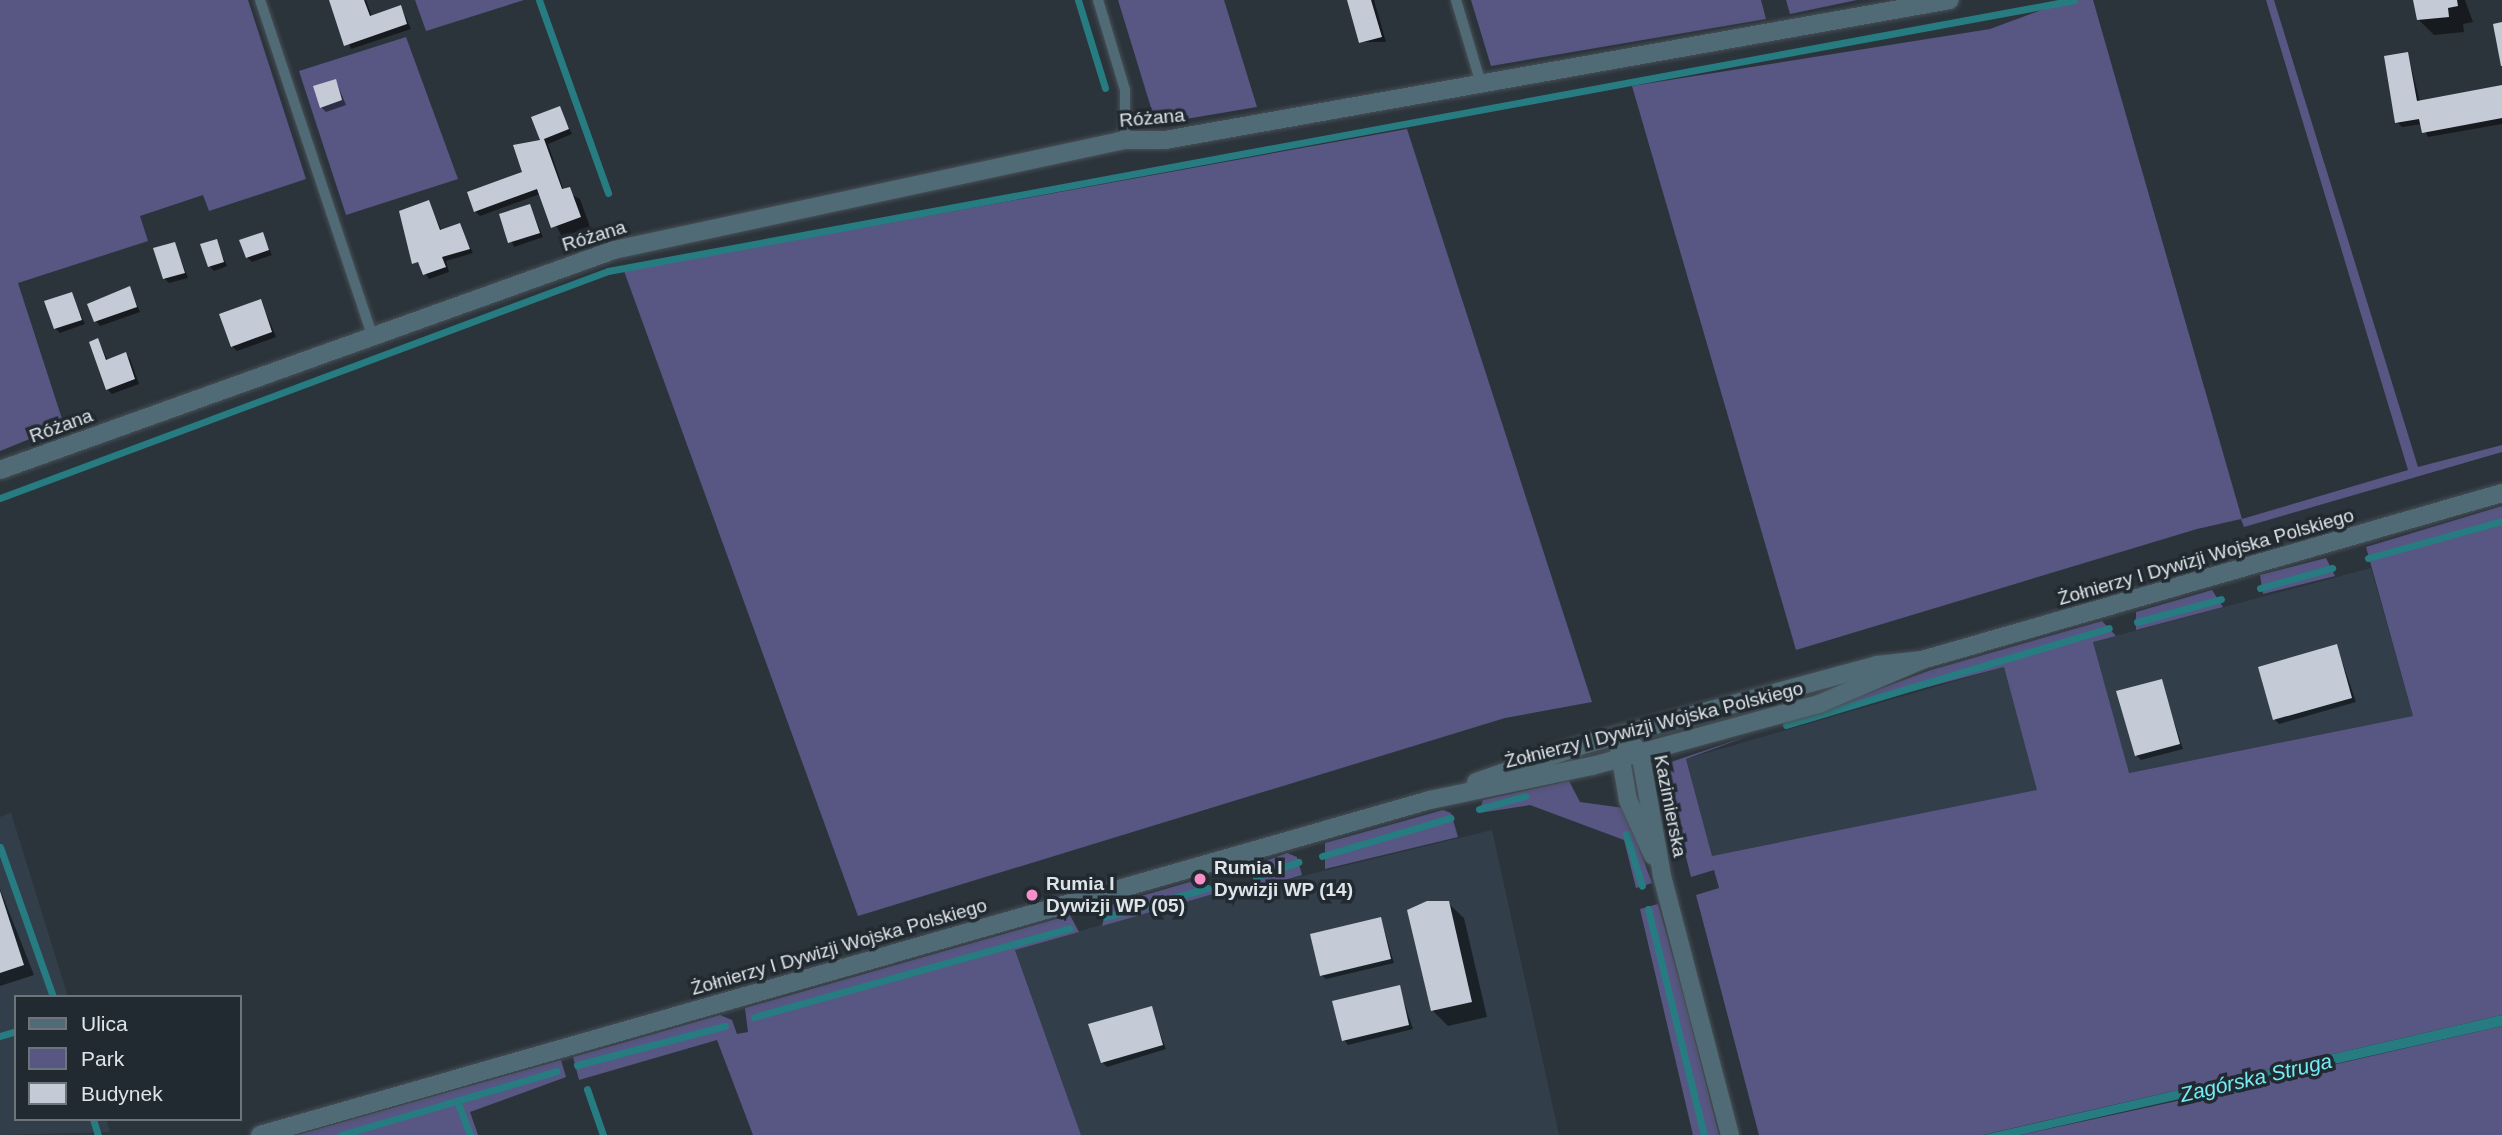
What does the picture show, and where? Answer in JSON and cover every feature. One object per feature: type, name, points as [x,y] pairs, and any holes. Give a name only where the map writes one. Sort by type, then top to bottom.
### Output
[{"type":"street","name":"Różana","points":[[0,470],[372,334],[614,250],[1125,140],[1165,140],[1950,0]]},
{"type":"street","name":"Żołnierzy I Dywizji Wojska Polskiego","points":[[1430,800],[1617,759],[1819,704],[1922,660],[2502,494]]},
{"type":"street","name":"Żołnierzy I Dywizji Wojska Polskiego","points":[[260,1135],[1430,800],[1622,734],[1877,665],[1922,660]]},
{"type":"street","name":"Kazimierska","points":[[1622,734],[1640,752],[1662,876],[1730,1135]]},
{"type":"street","points":[[1617,759],[1622,734]]},
{"type":"street","name":"Kazimierska","points":[[1617,759],[1662,876]]},
{"type":"lane","points":[[260,0],[372,334]]},
{"type":"lane","points":[[1098,0],[1125,90],[1125,140]]},
{"type":"lane","points":[[1457,0],[1481,84]]},
{"type":"shaded area","points":[[2371,568],[2413,716],[2128,773],[2093,642]]},
{"type":"shaded area","points":[[2004,667],[2038,790],[1712,856],[1686,759]]},
{"type":"shaded area","points":[[11,813],[67,995],[14,995],[14,1121],[107,1121],[110,1132],[0,1135],[0,817]]},
{"type":"shaded area","points":[[1492,830],[1559,1135],[1081,1135],[1015,949],[1252,883],[1262,886]]},
{"type":"green space","points":[[0,0],[248,0],[306,179],[209,211],[203,195],[140,216],[148,241],[18,283],[64,425],[0,451]]},
{"type":"green space","points":[[415,0],[524,0],[426,31]]},
{"type":"green space","points":[[1118,0],[1224,0],[1257,107],[1156,124]]},
{"type":"green space","points":[[1471,0],[1761,0],[1766,19],[1491,66]]},
{"type":"green space","points":[[1786,0],[1857,0],[1790,14]]},
{"type":"green space","points":[[2068,0],[2093,0],[2242,519],[2408,470],[2266,0],[2274,0],[2418,467],[2502,445],[2502,452],[2244,527],[2241,519],[2197,529],[1796,650],[1632,86],[1990,29]]},
{"type":"green space","points":[[406,37],[458,179],[346,215],[299,71]]},
{"type":"green space","points":[[1407,129],[1592,702],[1505,718],[858,916],[624,271]]},
{"type":"green space","points":[[2502,506],[2502,1015],[1983,1135],[1759,1135],[1696,895],[1719,888],[1714,870],[1691,877],[1664,770],[1668,763],[1751,735],[1686,759],[1712,856],[2037,790],[2004,667],[1779,726],[1931,670],[2102,621],[2116,636],[2093,642],[2129,773],[2413,716],[2366,547]]},
{"type":"green space","points":[[2326,558],[2335,576],[2263,594],[2260,575]]},
{"type":"green space","points":[[2212,590],[2223,607],[2136,630],[2136,612]]},
{"type":"green space","points":[[1569,781],[1580,802],[1624,808],[1652,883],[1636,888],[1624,840],[1530,805],[1479,813],[1483,800]]},
{"type":"green space","points":[[1443,810],[1451,813],[1458,837],[1325,869],[1325,843]]},
{"type":"green space","points":[[1287,853],[1297,857],[1302,875],[1261,887],[1252,883],[1257,864]]},
{"type":"green space","points":[[1193,881],[1220,892],[1102,926],[1107,906]]},
{"type":"green space","points":[[1658,904],[1719,1135],[1693,1135],[1640,909]]},
{"type":"green space","points":[[1070,915],[1079,932],[1015,950],[1081,1135],[753,1135],[717,1040],[579,1080],[573,1057],[720,1015],[732,1020],[737,1034],[748,1032],[745,1008]]},
{"type":"green space","points":[[2502,1026],[2502,1135],[2020,1135],[2168,1103]]},
{"type":"green space","points":[[561,1060],[566,1077],[470,1112],[478,1135],[297,1135]]},
{"type":"water","name":"Zagórska Struga","points":[[2502,1015],[2502,1026],[2020,1135],[1984,1135]]},
{"type":"building","points":[[329,0],[364,0],[370,16],[401,5],[407,24],[344,46]]},
{"type":"building","points":[[1347,0],[1371,0],[1382,37],[1359,43]]},
{"type":"building","points":[[2413,0],[2457,0],[2458,6],[2448,8],[2449,17],[2417,20]]},
{"type":"building","points":[[2502,22],[2502,66],[2501,66],[2493,24]]},
{"type":"building","points":[[2408,52],[2417,101],[2502,85],[2502,118],[2422,133],[2419,119],[2395,123],[2384,56]]},
{"type":"building","points":[[336,79],[342,100],[320,108],[313,86]]},
{"type":"building","points":[[560,106],[569,129],[544,139],[562,189],[570,187],[581,217],[551,228],[537,189],[474,212],[467,192],[522,172],[513,145],[540,140],[531,117]]},
{"type":"building","points":[[429,200],[440,230],[460,223],[470,249],[442,257],[446,267],[423,275],[418,262],[412,264],[399,211]]},
{"type":"building","points":[[530,204],[540,233],[508,243],[499,214]]},
{"type":"building","points":[[263,232],[269,250],[246,258],[239,240]]},
{"type":"building","points":[[217,239],[224,262],[208,267],[200,244]]},
{"type":"building","points":[[175,242],[185,273],[163,279],[153,248]]},
{"type":"building","points":[[130,286],[137,307],[94,322],[87,304]]},
{"type":"building","points":[[72,292],[82,320],[54,329],[44,301]]},
{"type":"building","points":[[261,299],[272,332],[231,347],[219,314]]},
{"type":"building","points":[[98,338],[106,360],[126,352],[135,379],[106,390],[89,342]]},
{"type":"building","points":[[2337,644],[2352,698],[2273,720],[2258,667]]},
{"type":"building","points":[[2162,679],[2180,744],[2135,756],[2116,691]]},
{"type":"building","points":[[0,891],[24,965],[0,973]]},
{"type":"building","points":[[1427,901],[1449,901],[1472,1002],[1431,1011],[1407,910]]},
{"type":"building","points":[[1381,917],[1391,959],[1320,976],[1310,934]]},
{"type":"building","points":[[1400,985],[1409,1025],[1342,1041],[1332,1001]]},
{"type":"building","points":[[1152,1006],[1163,1045],[1101,1063],[1088,1024]]},
{"type":"waterway","points":[[539,0],[608,193]]},
{"type":"waterway","points":[[1078,0],[1105,88]]},
{"type":"waterway","points":[[0,498],[608,271],[2074,0]]},
{"type":"waterway","points":[[2368,558],[2502,521]]},
{"type":"waterway","points":[[2260,588],[2332,568]]},
{"type":"waterway","points":[[2137,622],[2221,599]]},
{"type":"waterway","points":[[1786,725],[2109,628]]},
{"type":"waterway","points":[[1479,809],[1525,796]]},
{"type":"waterway","points":[[1322,856],[1450,818]]},
{"type":"waterway","points":[[1626,834],[1642,886]]},
{"type":"waterway","points":[[0,847],[52,995]]},
{"type":"waterway","points":[[1256,877],[1298,862]]},
{"type":"waterway","points":[[1106,917],[1208,888]]},
{"type":"waterway","points":[[1648,909],[1704,1135]]},
{"type":"waterway","points":[[754,1017],[1070,928]]},
{"type":"waterway","points":[[577,1065],[725,1026]]},
{"type":"waterway","points":[[0,1036],[14,1032]]},
{"type":"waterway","points":[[341,1135],[557,1071]]},
{"type":"waterway","points":[[587,1089],[603,1135]]},
{"type":"waterway","points":[[457,1101],[470,1135]]},
{"type":"waterway","points":[[94,1121],[98,1135]]},
{"type":"place","name":"Rumia I Dywizji WP (14)","points":[[1200,879]]},
{"type":"place","name":"Rumia I Dywizji WP (05)","points":[[1032,895]]}]
